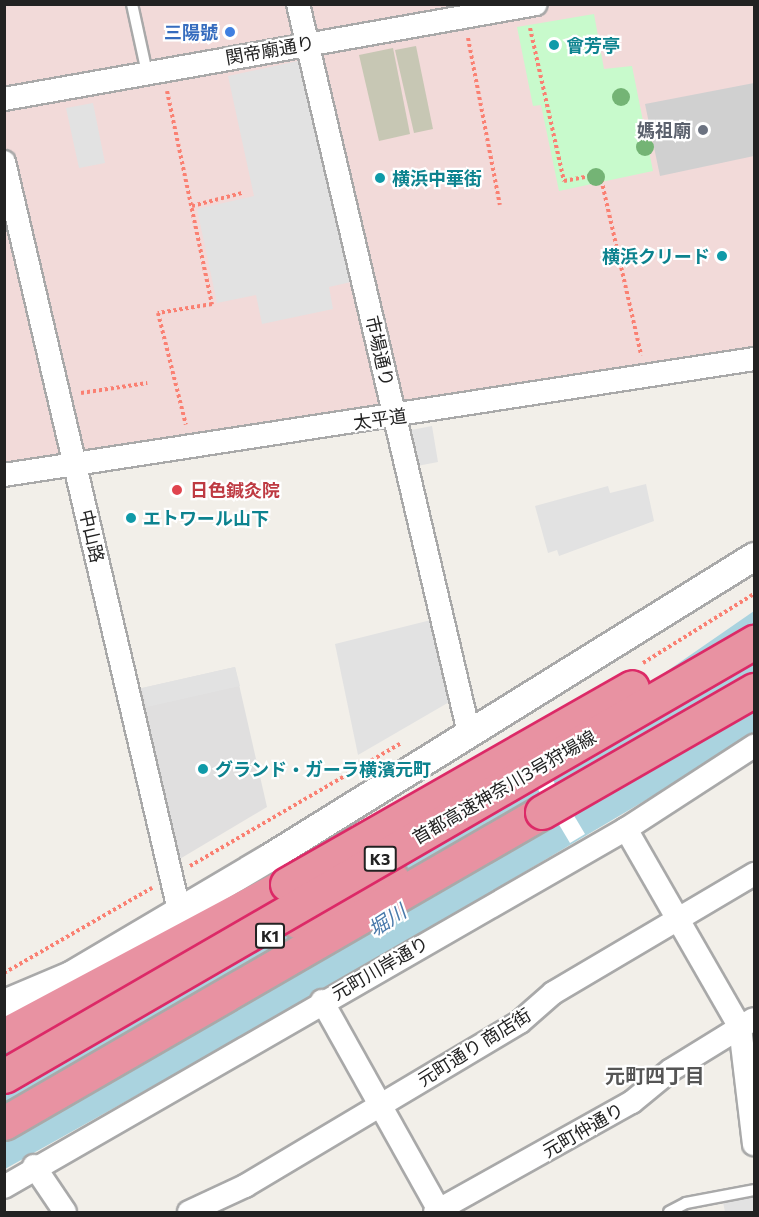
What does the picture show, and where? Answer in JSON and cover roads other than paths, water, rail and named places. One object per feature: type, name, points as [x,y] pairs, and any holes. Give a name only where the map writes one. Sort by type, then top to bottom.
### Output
[{"type":"highway","name":"K1","points":[[4,1035],[286,884],[754,617]]},
{"type":"highway","name":"首都高速神奈川3号狩場線","points":[[4,1074],[754,642]]},
{"type":"highway","name":"K3","points":[[4,1123],[754,690]]},
{"type":"highway","name":"K1","points":[[4,1074],[71,1047],[306,916],[542,812]]},
{"type":"street","name":"市場通り","points":[[298,4],[469,733]]},
{"type":"street","name":"関帝廟通り","points":[[4,99],[531,5]]},
{"type":"street","name":"中山路","points":[[4,162],[179,910]]},
{"type":"street","name":"太平道","points":[[4,474],[396,417],[754,359]]},
{"type":"street","points":[[4,1004],[69,975],[179,910],[754,556]]},
{"type":"street","name":"元町川岸通り","points":[[4,1186],[34,1166],[626,829],[754,746]]},
{"type":"street","points":[[626,829],[747,1023],[754,1144]]},
{"type":"street","name":"元町通り 商店街","points":[[189,1212],[245,1186],[754,874]]},
{"type":"street","points":[[322,1001],[382,1103],[437,1211]]},
{"type":"street","name":"元町仲通り","points":[[437,1211],[632,1102],[671,1070],[747,1023]]},
{"type":"street","points":[[34,1166],[65,1212]]},
{"type":"lane","points":[[132,4],[155,71]]},
{"type":"lane","points":[[669,1212],[686,1203],[754,1190]]},
{"type":"water","name":"堀川","points":[[754,611],[754,736],[330,987],[5,1169],[4,1054],[621,703]]},
{"type":"place","name":"三陽號","points":[[230,32]]},
{"type":"place","name":"會芳亭","points":[[554,45]]},
{"type":"place","name":"媽祖廟","points":[[703,130]]},
{"type":"place","name":"横浜中華街","points":[[380,178]]},
{"type":"place","name":"横浜クリード","points":[[722,256]]},
{"type":"place","name":"日色鍼灸院","points":[[177,490]]},
{"type":"place","name":"エトワール山下","points":[[131,518]]},
{"type":"place","name":"グランド・ガーラ横濱元町","points":[[203,769]]},
{"type":"district","name":"元町四丁目","points":[[655,1075]]}]
